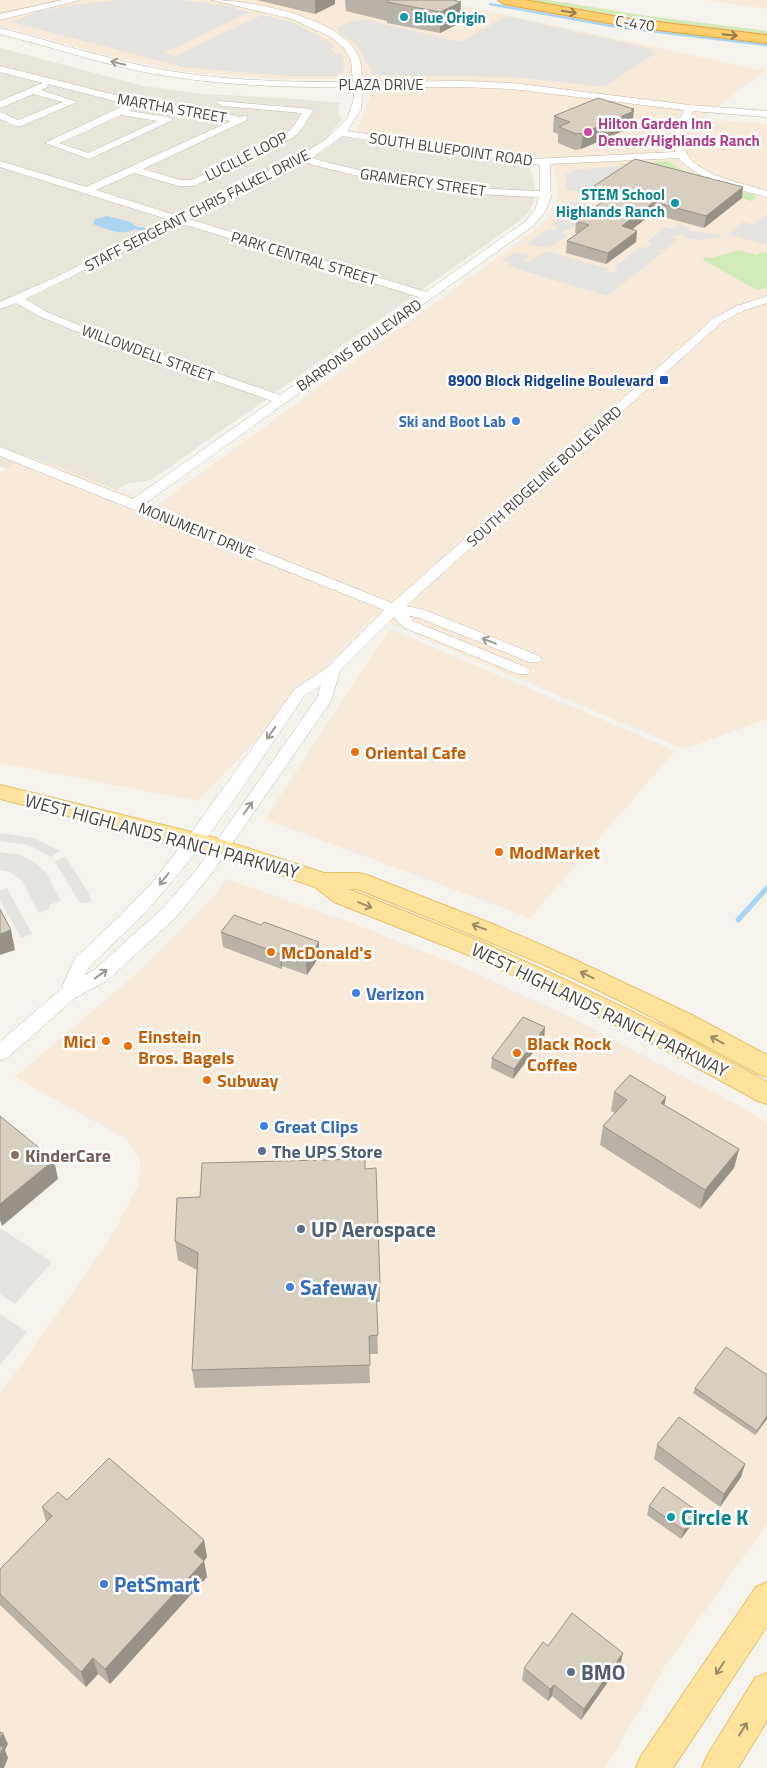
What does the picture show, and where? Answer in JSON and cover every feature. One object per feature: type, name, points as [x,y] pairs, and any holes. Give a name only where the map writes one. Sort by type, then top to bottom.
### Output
[{"type":"highway","name":"C-470","points":[[504,0],[635,23],[767,39]]},
{"type":"highway","name":"C-470","points":[[658,13],[758,25]]},
{"type":"main road","name":"WEST HIGHLANDS RANCH PARKWAY","points":[[0,792],[220,848],[323,881],[359,881],[487,930],[561,963],[683,1022],[767,1067]]},
{"type":"main road","name":"WEST HIGHLANDS RANCH PARKWAY","points":[[323,881],[342,896],[474,948],[548,980],[668,1040],[767,1094]]},
{"type":"main road","points":[[653,1768],[767,1598]]},
{"type":"main road","points":[[719,1768],[767,1690]]},
{"type":"street","points":[[0,17],[42,6],[76,0]]},
{"type":"street","name":"STAFF SERGEANT CHRIS FALKEL DRIVE","points":[[0,306],[180,219],[327,144],[340,133],[355,113],[358,104],[357,61],[350,49],[339,40],[318,27],[296,18],[266,9],[216,0]]},
{"type":"street","name":"PLAZA DRIVE","points":[[0,31],[117,63],[183,76],[269,84],[499,91],[767,120]]},
{"type":"street","name":"PLAZA DRIVE","points":[[0,40],[105,69],[175,83],[266,91],[358,87]]},
{"type":"street","name":"MARTHA STREET","points":[[0,69],[135,103],[216,114],[240,120]]},
{"type":"street","points":[[0,105],[34,91],[49,82]]},
{"type":"street","points":[[0,114],[18,124],[72,102],[34,91]]},
{"type":"street","points":[[120,112],[168,120],[89,156],[50,143],[120,112],[135,103]]},
{"type":"street","name":"LUCILLE LOOP","points":[[133,169],[179,183],[194,182],[289,136],[297,129],[308,110],[222,103]]},
{"type":"street","name":"LUCILLE LOOP","points":[[240,120],[268,107]]},
{"type":"street","points":[[688,111],[677,138],[681,154],[692,167],[707,175],[767,194]]},
{"type":"street","name":"PLAZA DRIVE","points":[[688,111],[767,114]]},
{"type":"street","name":"MARTHA STREET","points":[[88,190],[240,120]]},
{"type":"street","name":"SOUTH BLUEPOINT ROAD","points":[[340,133],[500,158],[545,162],[681,154]]},
{"type":"street","name":"GRAMERCY STREET","points":[[301,158],[344,171],[446,188],[495,193],[546,194]]},
{"type":"street","name":"BARRONS BOULEVARD","points":[[134,505],[530,223],[541,212],[546,194],[545,162]]},
{"type":"street","name":"PARK CENTRAL STREET","points":[[0,164],[428,296]]},
{"type":"street","name":"WILLOWDELL STREET","points":[[17,299],[43,314],[77,328],[281,400]]},
{"type":"street","name":"SOUTH RIDGELINE BOULEVARD","points":[[68,993],[81,963],[126,922],[158,887],[194,841],[299,693],[333,670],[363,638],[718,320],[741,308],[767,299]]},
{"type":"street","name":"MONUMENT DRIVE","points":[[0,451],[395,609],[420,613],[534,659]]},
{"type":"street","name":"MONUMENT DRIVE","points":[[395,609],[408,624],[523,671]]},
{"type":"street","name":"SOUTH RIDGELINE BOULEVARD","points":[[68,993],[101,975],[170,912],[200,876],[325,698],[333,670]]},
{"type":"street","points":[[0,1052],[68,993]]},
{"type":"shaded area","points":[[0,0],[437,0],[765,71],[701,119],[767,124],[767,719],[684,749],[375,617],[198,801],[0,763],[0,473],[26,455],[157,505],[538,228],[552,214],[558,196],[552,158],[510,156],[357,131],[371,94],[370,79],[277,79],[186,72],[116,58],[0,26]]},
{"type":"shaded area","points":[[116,0],[181,0],[237,7],[235,9],[250,12],[164,53],[175,56],[262,15],[292,22],[322,37],[335,47],[330,48],[335,54],[342,54],[344,63],[343,73],[337,73],[337,76],[286,76],[183,67],[11,22],[34,13],[66,6]]},
{"type":"shaded area","points":[[704,0],[767,0],[767,9]]},
{"type":"shaded area","points":[[506,16],[653,49],[651,51],[656,53],[604,87],[515,77],[373,75],[356,45],[338,31],[338,28],[347,23],[363,19],[460,42]]},
{"type":"shaded area","points":[[0,48],[144,86],[204,94],[340,103],[338,114],[343,118],[328,135],[525,165],[530,168],[535,187],[534,202],[528,212],[518,222],[151,480],[126,484],[94,506],[0,466]]},
{"type":"shaded area","points":[[618,166],[626,168],[591,193],[566,190],[566,174],[572,173],[572,170]]},
{"type":"shaded area","points":[[564,202],[588,202],[577,226],[564,231],[563,234],[568,235],[548,248],[526,244],[548,229],[555,230],[557,226],[552,225],[561,212]]},
{"type":"shaded area","points":[[767,214],[767,245],[728,234],[743,222],[754,225]]},
{"type":"shaded area","points":[[678,224],[689,228],[689,231],[720,234],[722,237],[699,240],[683,237],[683,234],[674,236],[673,238],[679,239],[665,250],[657,250],[662,253],[607,296],[507,266],[510,263],[503,260],[514,252],[530,255],[523,261],[527,262],[548,251],[585,262],[583,265],[588,263],[610,269],[606,272],[612,273],[618,270],[614,268],[640,247],[646,248],[652,244],[647,242],[665,227],[672,229]]},
{"type":"shaded area","points":[[390,629],[675,751],[530,918],[265,819]]},
{"type":"shaded area","points":[[0,833],[34,838],[60,851],[51,857],[29,845],[0,841]]},
{"type":"shaded area","points":[[0,852],[21,855],[38,865],[46,873],[61,901],[49,905],[50,908],[39,913],[22,881],[10,872],[0,870]]},
{"type":"shaded area","points":[[65,856],[88,892],[91,902],[80,903],[55,862]]},
{"type":"shaded area","points":[[226,879],[350,922],[474,972],[570,1017],[767,1122],[767,1524],[665,1666],[605,1768],[0,1768],[0,1392],[109,1241],[139,1184],[140,1160],[126,1139],[15,1077],[143,968],[213,897]]},
{"type":"shaded area","points":[[7,888],[32,934],[21,938],[0,900],[0,890]]},
{"type":"shaded area","points":[[0,1228],[52,1262],[15,1304],[0,1294]]},
{"type":"shaded area","points":[[0,1314],[27,1332],[0,1365]]},
{"type":"green space","points":[[530,0],[548,0],[648,16],[767,31],[767,34],[641,19]]},
{"type":"green space","points":[[667,161],[690,175],[713,184],[755,195],[756,199],[751,201],[618,164]]},
{"type":"green space","points":[[739,250],[757,255],[761,252],[767,253],[767,287],[759,290],[753,288],[702,259]]},
{"type":"water","points":[[107,216],[130,222],[137,227],[127,232],[121,232],[93,224],[95,219]]},
{"type":"building","points":[[388,0],[453,0],[461,2],[440,12],[387,2]]},
{"type":"building","points":[[598,98],[634,109],[631,110],[634,111],[583,133],[576,134],[559,127],[570,122],[554,116]]},
{"type":"building","points":[[635,159],[743,187],[706,216],[654,202],[622,226],[637,231],[608,253],[567,241],[589,225],[576,221],[616,192],[594,186]]},
{"type":"building","points":[[0,909],[11,930],[0,934]]},
{"type":"building","points":[[234,915],[261,925],[264,922],[319,942],[306,960],[281,951],[280,954],[221,932]]},
{"type":"building","name":"Black Rock Coffee","points":[[523,1017],[545,1027],[514,1069],[492,1058]]},
{"type":"building","points":[[630,1075],[666,1097],[661,1103],[739,1149],[705,1190],[603,1126],[627,1100],[614,1092]]},
{"type":"building","points":[[0,1116],[54,1160],[0,1204]]},
{"type":"building","name":"Safeway","points":[[365,1159],[365,1169],[376,1168],[380,1283],[376,1283],[378,1335],[369,1336],[370,1365],[192,1370],[198,1253],[175,1241],[177,1198],[200,1197],[202,1163]]},
{"type":"building","points":[[726,1347],[767,1375],[767,1416],[757,1431],[695,1388]]},
{"type":"building","points":[[679,1417],[745,1464],[724,1494],[657,1445]]},
{"type":"building","name":"PetSmart","points":[[109,1458],[204,1540],[194,1552],[204,1561],[105,1669],[93,1658],[81,1672],[0,1594],[0,1569],[52,1516],[42,1507],[58,1492],[67,1500]]},
{"type":"building","points":[[663,1487],[697,1511],[684,1530],[649,1506]]},
{"type":"building","name":"BMO","points":[[572,1613],[623,1653],[584,1709],[554,1685],[550,1689],[524,1668],[543,1642],[548,1646]]},
{"type":"waterway","points":[[490,4],[617,27],[767,45]]},
{"type":"waterway","points":[[136,228],[149,230]]},
{"type":"waterway","points":[[738,920],[767,888]]},
{"type":"place","name":"Blue Origin","points":[[404,17]]},
{"type":"place","name":"Hilton Garden Inn Denver/Highlands Ranch","points":[[588,132]]},
{"type":"place","name":"STEM School Highlands Ranch","points":[[675,203]]},
{"type":"place","name":"8900 Block Ridgeline Boulevard","points":[[664,380]]},
{"type":"place","name":"Ski and Boot Lab","points":[[516,421]]},
{"type":"place","name":"Oriental Cafe","points":[[355,752]]},
{"type":"place","name":"ModMarket","points":[[499,852]]},
{"type":"place","name":"McDonald's","points":[[271,952]]},
{"type":"place","name":"Verizon","points":[[356,993]]},
{"type":"place","name":"Mici","points":[[106,1041]]},
{"type":"place","name":"Einstein Bros. Bagels","points":[[128,1046]]},
{"type":"place","name":"Black Rock Coffee","points":[[517,1053]]},
{"type":"place","name":"Subway","points":[[207,1080]]},
{"type":"place","name":"Great Clips","points":[[264,1126]]},
{"type":"place","name":"The UPS Store","points":[[262,1151]]},
{"type":"place","name":"KinderCare","points":[[15,1155]]},
{"type":"place","name":"UP Aerospace","points":[[301,1229]]},
{"type":"place","name":"Safeway","points":[[290,1287]]},
{"type":"place","name":"Circle K","points":[[671,1517]]},
{"type":"place","name":"PetSmart","points":[[104,1584]]},
{"type":"place","name":"BMO","points":[[571,1672]]}]
